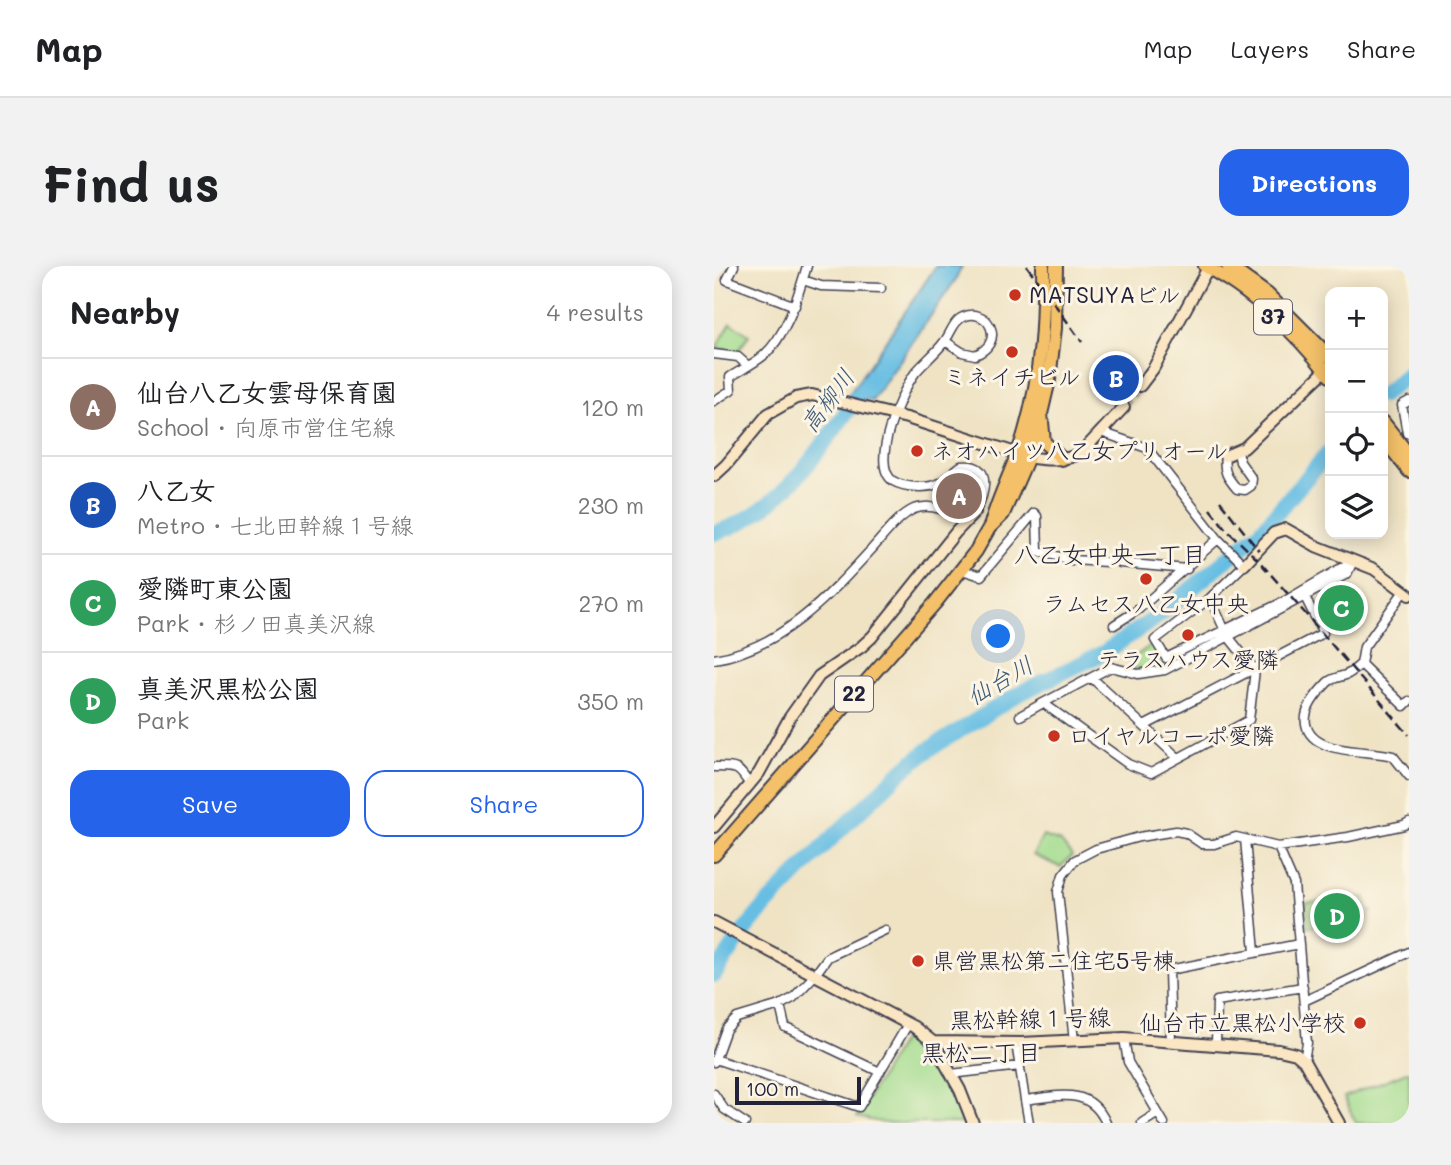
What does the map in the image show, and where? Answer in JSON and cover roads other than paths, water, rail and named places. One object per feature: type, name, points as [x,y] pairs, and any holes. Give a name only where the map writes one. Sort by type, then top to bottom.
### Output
[{"type":"main road","name":"22","points":[[1023,455],[1039,366],[1044,311],[1043,266]]},
{"type":"main road","name":"22","points":[[714,855],[962,570],[989,528],[1003,514],[1023,455],[1041,414],[1049,380],[1055,328],[1056,266]]},
{"type":"main road","name":"37","points":[[1228,266],[1267,294],[1325,352]]},
{"type":"main road","name":"37","points":[[1207,267],[1225,277],[1268,311],[1325,367]]},
{"type":"main road","points":[[1041,414],[1044,442],[1062,459]]},
{"type":"main road","points":[[1388,428],[1409,455]]},
{"type":"main road","points":[[1388,444],[1409,471]]},
{"type":"street","points":[[734,266],[727,281],[795,306]]},
{"type":"street","points":[[714,401],[731,390],[730,377],[763,356],[774,345],[795,306],[807,266]]},
{"type":"street","points":[[1140,386],[1153,369],[1207,267]]},
{"type":"street","points":[[803,280],[821,286],[881,288]]},
{"type":"street","points":[[714,827],[750,785],[790,717],[819,676],[872,637],[975,512],[985,491],[985,482],[979,471],[973,467],[961,466],[939,483],[929,486],[900,485],[890,479],[886,472],[883,459],[895,416],[916,371],[945,341],[958,320],[966,315],[981,317],[988,322],[992,330],[988,347],[975,355],[962,352],[945,341]]},
{"type":"street","points":[[714,354],[738,357],[748,366]]},
{"type":"street","points":[[1238,451],[1240,461],[1252,479],[1251,486],[1245,490],[1237,489],[1226,476],[1225,456],[1244,448],[1325,375]]},
{"type":"street","points":[[714,476],[768,414],[796,398],[812,395],[882,412],[1043,460],[1074,457],[1081,453],[1124,407]]},
{"type":"street","points":[[1409,401],[1402,405],[1407,433],[1409,432]]},
{"type":"street","points":[[1101,432],[1147,448],[1220,541],[1241,563]]},
{"type":"street","points":[[714,659],[749,650],[782,632],[842,582],[908,513],[925,506],[934,507],[945,510],[964,523]]},
{"type":"street","points":[[962,570],[981,576],[1034,513],[1037,516],[1038,551],[1071,560],[1108,562]]},
{"type":"street","points":[[1353,561],[1347,574],[1306,597],[1166,658],[1155,640],[1210,598],[1241,563],[1274,533],[1286,528],[1316,546],[1374,569],[1406,593],[1364,647],[1361,664],[1346,675],[1329,681],[1308,707],[1308,731],[1314,739],[1334,748],[1393,756],[1409,776]]},
{"type":"street","points":[[1114,625],[1139,609],[1220,541]]},
{"type":"street","points":[[1020,716],[1111,667],[1138,674],[1165,670],[1225,632],[1353,561]]},
{"type":"street","points":[[1120,563],[1187,569]]},
{"type":"street","points":[[1144,726],[1323,633],[1306,597]]},
{"type":"street","points":[[1043,703],[1128,764],[1151,773],[1250,720],[1255,670],[1225,632],[1210,598]]},
{"type":"street","points":[[1361,664],[1404,706],[1409,701]]},
{"type":"street","points":[[1092,678],[1178,758]]},
{"type":"street","points":[[714,767],[740,769],[750,785]]},
{"type":"street","points":[[1074,1041],[1058,892],[1069,866],[1075,860],[1096,849],[1165,832],[1186,833],[1202,844],[1214,844],[1236,837],[1278,847],[1348,837],[1409,822]]},
{"type":"street","points":[[1245,839],[1255,952]]},
{"type":"street","points":[[1278,847],[1294,884],[1307,1043],[1304,1061],[1339,1123]]},
{"type":"street","name":"黒松幹線１号線","points":[[714,922],[908,1024],[933,1042],[1016,1043],[1125,1038],[1279,1050],[1296,1054],[1304,1061]]},
{"type":"street","points":[[885,930],[828,957],[793,998],[780,1005],[737,1018],[726,1029],[714,1061],[859,1108],[908,1024]]},
{"type":"street","points":[[1171,1042],[1169,970],[1299,944]]},
{"type":"street","points":[[1304,1001],[1409,952]]},
{"type":"street","points":[[1216,1045],[1217,1001],[1303,987]]},
{"type":"street","points":[[780,1005],[785,1027],[880,1072]]},
{"type":"street","points":[[1125,1038],[1128,1062],[1164,1123]]},
{"type":"street","points":[[933,1042],[951,1073],[973,1123]]},
{"type":"street","points":[[1016,1043],[1029,1123]]},
{"type":"street","points":[[951,1073],[1020,1066]]},
{"type":"street","points":[[714,1094],[724,1109],[745,1123]]},
{"type":"street","points":[[1025,1100],[1082,1097],[1095,1105],[1107,1123]]},
{"type":"street","points":[[1142,1123],[1158,1113]]},
{"type":"water","points":[[936,266],[962,266],[956,279],[872,401],[849,395]]},
{"type":"waterway","name":"仙台川","points":[[1388,391],[1409,373]]},
{"type":"waterway","name":"高柳川","points":[[714,533],[740,523],[784,491],[820,449],[869,382]]},
{"type":"waterway","name":"仙台川","points":[[714,975],[766,905],[904,769],[928,750],[1020,693],[1105,652],[1157,617],[1260,532],[1325,457]]},
{"type":"tunnel","points":[[1124,407],[1140,386]]},
{"type":"railway","points":[[1027,266],[1082,342]]},
{"type":"railway","points":[[1220,501],[1259,551]]},
{"type":"railway","points":[[1210,509],[1304,612],[1409,735]]},
{"type":"place","name":"MATSUYAビル","points":[[1015,295]]},
{"type":"place","name":"ミネイチビル","points":[[1012,352]]},
{"type":"place","name":"八乙女","points":[[1116,378]]},
{"type":"place","name":"ネオハイツ八乙女プリオール","points":[[917,451]]},
{"type":"place","name":"仙台八乙女雲母保育園","points":[[959,496]]},
{"type":"place","name":"ラムセス八乙女中央","points":[[1146,579]]},
{"type":"place","name":"愛隣町東公園","points":[[1341,608]]},
{"type":"place","name":"テラスハウス愛隣","points":[[1188,635]]},
{"type":"place","name":"ロイヤルコーポ愛隣","points":[[1054,736]]},
{"type":"place","name":"真美沢黒松公園","points":[[1337,916]]},
{"type":"place","name":"県営黒松第二住宅5号棟","points":[[918,961]]},
{"type":"place","name":"仙台市立黒松小学校","points":[[1360,1023]]},
{"type":"district","name":"八乙女中央一丁目","points":[[1110,555]]},
{"type":"district","name":"黒松二丁目","points":[[981,1053]]}]
